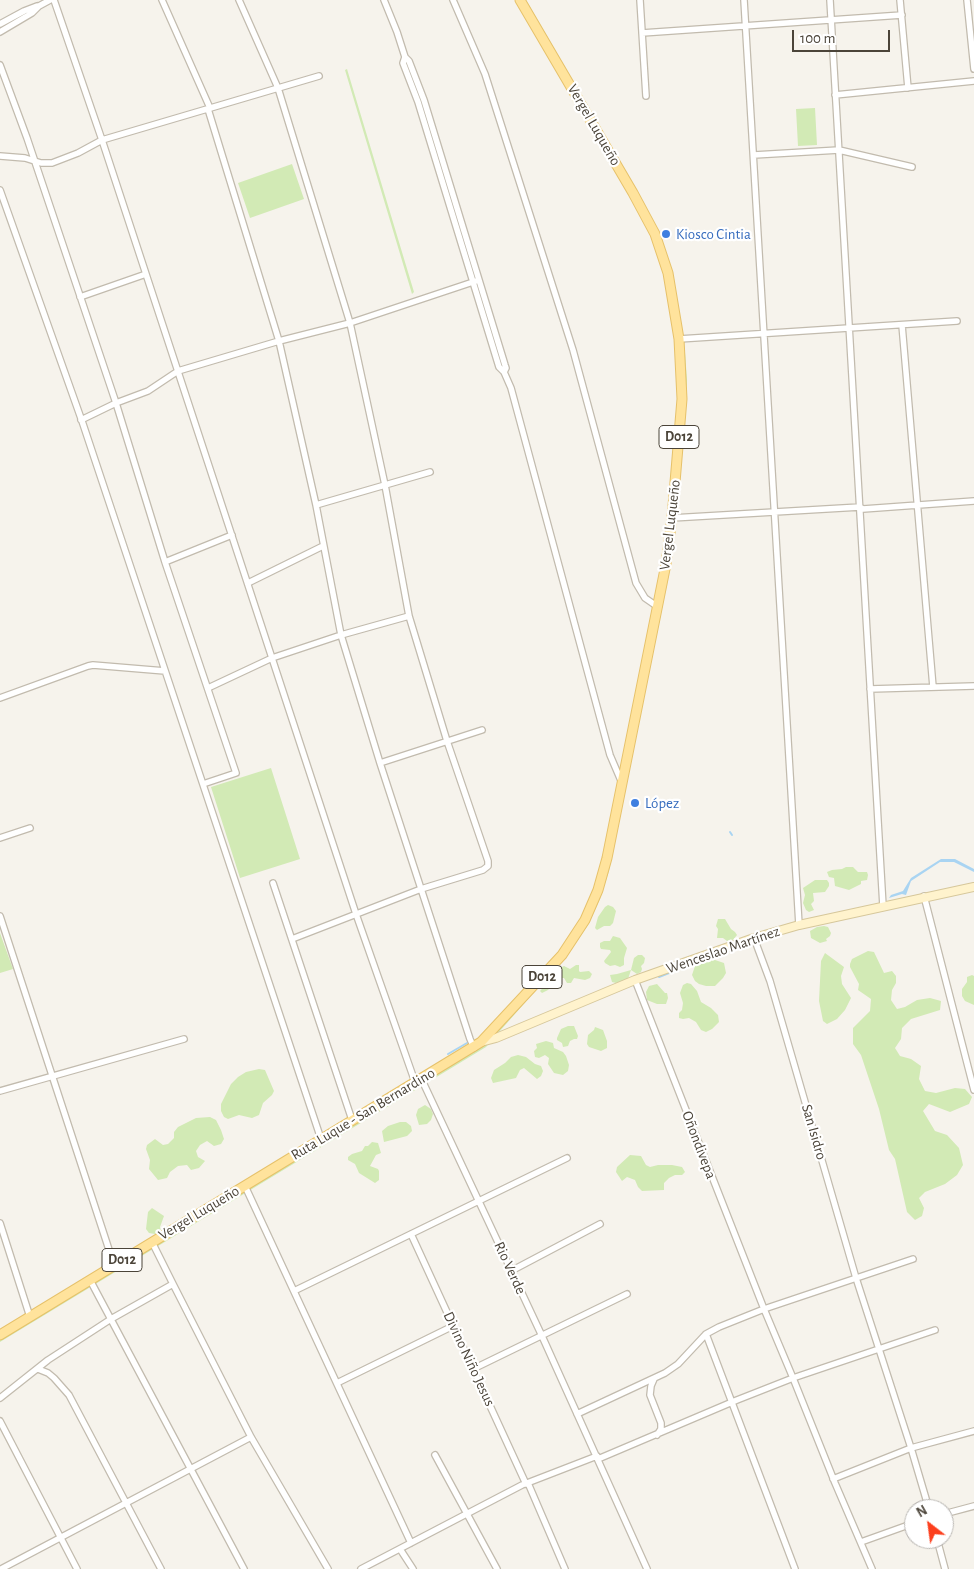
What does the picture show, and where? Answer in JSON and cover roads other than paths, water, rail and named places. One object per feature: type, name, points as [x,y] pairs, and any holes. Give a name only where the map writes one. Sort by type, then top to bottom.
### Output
[{"type":"main road","name":"Vergel Luqueño","points":[[478,1045],[562,955],[585,920],[598,890],[607,858],[658,607],[672,518],[682,399],[679,339],[668,273],[655,234],[520,0]]},
{"type":"main road","name":"Wenceslao Martínez","points":[[478,1045],[635,980],[754,938],[799,924],[924,896],[974,887]]},
{"type":"main road","name":"Ruta Luque - San Bernardino","points":[[246,1186],[478,1045]]},
{"type":"main road","name":"Vergel Luqueño","points":[[0,1335],[246,1186]]},
{"type":"street","points":[[0,32],[3,25],[32,13],[39,6],[52,0]]},
{"type":"street","name":"Rio Verde","points":[[52,0],[102,140],[356,914],[418,1080],[542,1336],[647,1569]]},
{"type":"street","points":[[162,0],[209,108],[279,342],[316,504],[340,635],[470,1039],[478,1045]]},
{"type":"street","points":[[239,0],[278,88],[350,323],[385,485],[409,616],[448,742],[488,861],[488,866],[483,870],[421,889],[292,939]]},
{"type":"street","points":[[384,0],[395,26],[405,57],[403,64],[418,102],[476,281],[499,367],[504,372],[511,388],[610,755],[622,783]]},
{"type":"street","points":[[453,0],[485,74],[573,350],[636,583],[645,598],[658,607]]},
{"type":"street","points":[[640,0],[646,96]]},
{"type":"street","points":[[744,0],[799,924]]},
{"type":"street","points":[[830,0],[884,906]]},
{"type":"street","points":[[900,0],[908,88]]},
{"type":"street","points":[[967,0],[974,69]]},
{"type":"street","points":[[642,33],[902,14]]},
{"type":"street","points":[[0,65],[35,161],[116,403],[236,773],[203,784]]},
{"type":"street","points":[[0,156],[25,158],[46,164],[52,163],[78,154],[102,140],[318,76]]},
{"type":"street","points":[[835,95],[974,81]]},
{"type":"street","points":[[754,155],[839,150],[912,167]]},
{"type":"street","points":[[0,190],[81,420],[322,1139]]},
{"type":"street","points":[[80,297],[146,274]]},
{"type":"street","points":[[81,420],[116,403],[148,391],[178,371],[350,323],[476,281]]},
{"type":"street","points":[[679,339],[957,321]]},
{"type":"street","points":[[902,325],[933,687]]},
{"type":"street","points":[[316,504],[430,472]]},
{"type":"street","points":[[672,518],[974,501]]},
{"type":"street","points":[[166,562],[232,535]]},
{"type":"street","points":[[248,583],[323,546]]},
{"type":"street","points":[[208,688],[272,658],[340,635],[409,616]]},
{"type":"street","points":[[0,698],[93,665],[165,671]]},
{"type":"street","points":[[870,690],[974,686]]},
{"type":"street","points":[[380,763],[482,730]]},
{"type":"street","points":[[0,838],[30,828]]},
{"type":"street","points":[[274,883],[352,1120]]},
{"type":"street","points":[[924,896],[974,1090]]},
{"type":"street","points":[[0,916],[114,1265]]},
{"type":"street","name":"San Isidro","points":[[754,938],[772,987],[856,1278],[926,1499]]},
{"type":"street","name":"Oñondivepa","points":[[635,980],[764,1309],[872,1569]]},
{"type":"street","points":[[0,1090],[184,1039]]},
{"type":"street","points":[[294,1291],[567,1158]]},
{"type":"street","points":[[246,1186],[410,1543]]},
{"type":"street","points":[[0,1223],[30,1317]]},
{"type":"street","points":[[511,1271],[600,1224]]},
{"type":"street","name":"Divino Niño Jesus","points":[[411,1234],[565,1569]]},
{"type":"street","points":[[152,1242],[252,1437],[328,1569]]},
{"type":"street","points":[[577,1414],[665,1374],[678,1364],[706,1334],[719,1327],[764,1309],[913,1259]]},
{"type":"street","points":[[90,1280],[244,1569]]},
{"type":"street","points":[[0,1398],[48,1360],[173,1284]]},
{"type":"street","points":[[473,1368],[626,1294]]},
{"type":"street","points":[[337,1383],[453,1326]]},
{"type":"street","points":[[360,1569],[527,1483],[657,1435],[793,1378],[935,1330]]},
{"type":"street","points":[[706,1334],[795,1569]]},
{"type":"street","points":[[38,1369],[54,1378],[68,1395],[161,1569]]},
{"type":"street","points":[[654,1378],[650,1388],[650,1395],[661,1423],[661,1429],[657,1435]]},
{"type":"street","points":[[0,1421],[77,1569]]},
{"type":"street","points":[[833,1479],[911,1448],[974,1431]]},
{"type":"street","points":[[1,1569],[252,1437]]},
{"type":"street","points":[[435,1455],[497,1569]]},
{"type":"street","points":[[954,1511],[974,1506]]},
{"type":"street","points":[[861,1542],[904,1527]]},
{"type":"street","points":[[400,1548],[412,1569]]},
{"type":"street","points":[[940,1549],[945,1569]]},
{"type":"water","points":[[941,859],[955,859],[974,869],[974,872],[954,862],[940,862],[911,881],[906,895],[902,894],[889,898],[891,895],[903,891],[911,878]]},
{"type":"waterway","points":[[659,977],[669,973]]},
{"type":"waterway","points":[[448,1054],[467,1043]]},
{"type":"place","name":"Kiosco Cintia","points":[[666,234]]},
{"type":"place","name":"López","points":[[635,803]]}]
